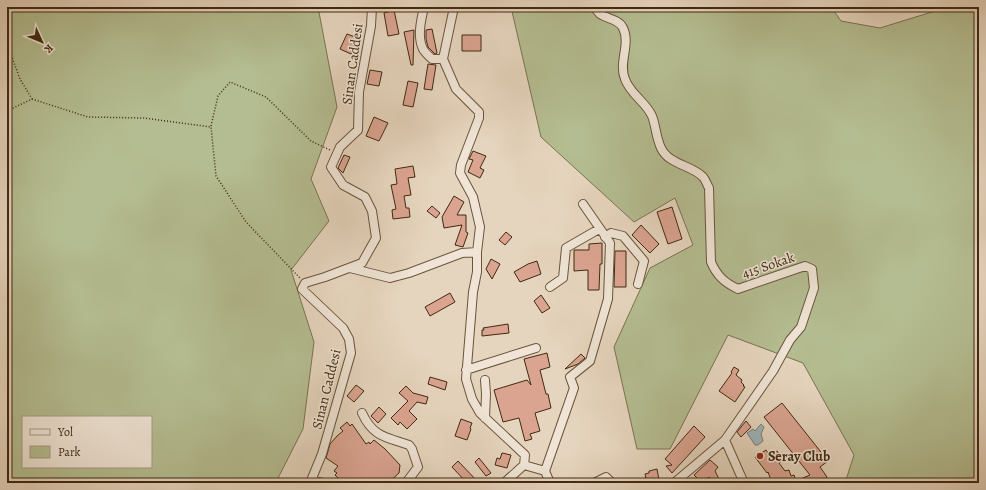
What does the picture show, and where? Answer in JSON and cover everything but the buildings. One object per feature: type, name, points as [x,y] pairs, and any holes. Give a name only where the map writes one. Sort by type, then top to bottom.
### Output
[{"type":"street","name":"Sinan Caddesi","points":[[311,481],[324,447],[351,353],[349,339],[343,328],[302,289],[305,283],[350,268],[362,262],[376,238],[372,211],[365,198],[342,185],[331,167],[340,147],[358,130],[359,92],[371,26],[372,7]]},
{"type":"street","points":[[424,7],[420,29],[420,43],[432,59],[443,59]]},
{"type":"street","points":[[454,7],[443,59],[456,89],[479,112],[479,118],[460,165],[460,173],[473,197],[480,227],[476,252],[477,272],[473,292],[466,379],[472,399],[480,413],[525,454],[524,465],[504,483]]},
{"type":"street","name":"415 Sokak","points":[[594,7],[600,14],[616,21],[622,26],[626,37],[623,64],[624,78],[630,89],[641,99],[652,115],[661,149],[669,158],[704,178],[709,188],[711,262],[716,273],[731,286],[738,289],[805,266],[812,269],[814,288],[801,327],[790,340],[773,371],[725,440]]},
{"type":"street","points":[[550,483],[545,471],[574,388],[570,378],[590,361],[608,299],[610,243],[583,204]]},
{"type":"street","points":[[550,287],[563,278],[566,248],[599,229]]},
{"type":"street","points":[[605,237],[611,233],[623,236],[644,261],[638,284]]},
{"type":"street","points":[[350,268],[390,278],[409,273],[462,253],[476,252]]},
{"type":"street","points":[[466,370],[536,348]]},
{"type":"street","points":[[485,380],[485,418]]},
{"type":"street","points":[[362,413],[367,423],[377,434],[409,445],[412,449],[418,467],[406,483]]},
{"type":"street","points":[[674,483],[725,440],[744,483]]},
{"type":"street","points":[[524,465],[545,471]]},
{"type":"street","points":[[594,483],[606,477],[612,483]]},
{"type":"street","points":[[311,481],[323,483]]},
{"type":"path","points":[[7,44],[20,79],[32,99],[88,117],[144,118],[211,127]]},
{"type":"path","points":[[305,283],[246,222],[216,176],[211,127],[218,96],[230,82],[266,97],[311,141],[338,153]]},
{"type":"path","points":[[7,111],[32,99]]},
{"type":"green space","points":[[7,7],[318,7],[337,107],[311,179],[329,221],[291,270],[314,342],[303,429],[277,480],[274,483],[7,483]]},
{"type":"green space","points":[[511,7],[831,7],[841,21],[880,28],[948,7],[979,7],[979,483],[845,483],[854,455],[803,363],[728,335],[670,449],[637,449],[614,347],[650,268],[693,245],[675,198],[634,222],[541,137]]},
{"type":"water","points":[[761,424],[764,427],[761,434],[763,441],[758,445],[755,445],[747,433],[753,429],[755,431]]},
{"type":"place","name":"Seray Club","points":[[760,456]]}]
